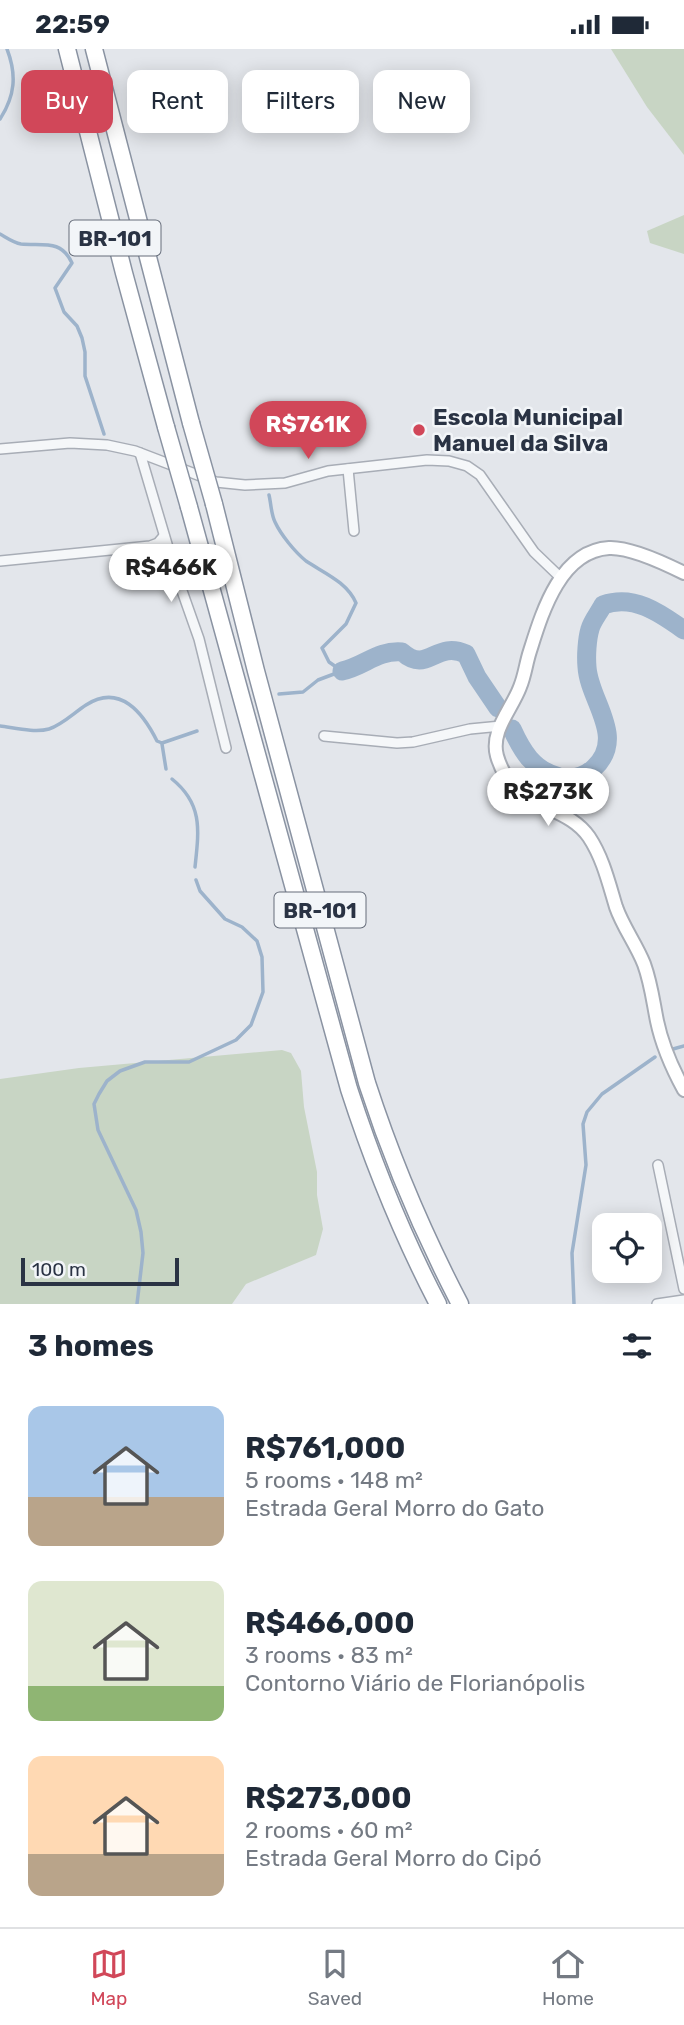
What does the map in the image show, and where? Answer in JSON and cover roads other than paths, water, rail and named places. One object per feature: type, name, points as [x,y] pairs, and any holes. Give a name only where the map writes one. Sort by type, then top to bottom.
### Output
[{"type":"highway","name":"BR-101","points":[[66,49],[124,273],[349,1089],[396,1218],[438,1304]]},
{"type":"highway","name":"BR-101","points":[[94,49],[256,671],[367,1083],[414,1210],[460,1304]]},
{"type":"street","points":[[0,449],[70,443],[107,445],[141,453],[216,482],[245,485],[285,483],[328,471],[449,460],[467,466],[485,482],[534,552],[560,577]]},
{"type":"street","points":[[141,453],[164,536],[199,639],[226,748]]},
{"type":"street","points":[[348,469],[354,531]]},
{"type":"street","points":[[0,561],[150,546],[158,543],[164,536]]},
{"type":"street","points":[[684,573],[631,552],[610,548],[581,558],[560,577],[530,650],[520,688],[496,740],[496,754],[505,775],[514,787],[537,804],[578,825],[596,848],[617,910],[644,964],[653,993],[664,1049],[684,1090]]},
{"type":"street","points":[[324,736],[397,743],[501,726]]},
{"type":"street","points":[[658,1165],[684,1289]]},
{"type":"street","points":[[657,1304],[684,1300]]},
{"type":"waterway","points":[[0,119],[9,102],[13,85],[7,49]]},
{"type":"waterway","points":[[0,234],[18,243],[51,245],[68,255],[72,263],[55,288],[64,312],[77,326],[82,338],[85,376],[104,434]]},
{"type":"waterway","points":[[269,495],[274,519],[297,553],[347,589],[356,603],[346,624],[322,648],[329,662],[342,671]]},
{"type":"waterway","points":[[512,729],[524,752],[542,770],[564,778],[586,774],[603,756],[607,744],[607,731],[589,680],[587,663],[590,629],[603,605],[625,602],[646,607],[684,630]]},
{"type":"waterway","points":[[342,671],[385,653],[402,652],[419,660],[455,651],[466,654],[477,677],[498,708]]},
{"type":"waterway","points":[[279,694],[303,692],[318,680],[342,671]]},
{"type":"waterway","points":[[0,726],[49,729],[86,705],[109,697],[129,704],[145,720],[157,741],[162,743],[197,731]]},
{"type":"waterway","points":[[162,744],[166,769]]},
{"type":"waterway","points":[[172,779],[189,798],[197,819],[195,867]]},
{"type":"waterway","points":[[137,1304],[143,1253],[141,1232],[136,1210],[98,1130],[94,1104],[107,1081],[120,1071],[145,1062],[189,1062],[236,1040],[251,1025],[263,992],[262,957],[257,941],[242,927],[225,919],[200,891],[196,880]]},
{"type":"waterway","points":[[673,1049],[684,1046]]},
{"type":"waterway","points":[[574,1304],[572,1253],[586,1165],[583,1124],[587,1112],[602,1094],[655,1057]]},
{"type":"place","name":"Escola Municipal Manuel da Silva","points":[[419,430]]}]
